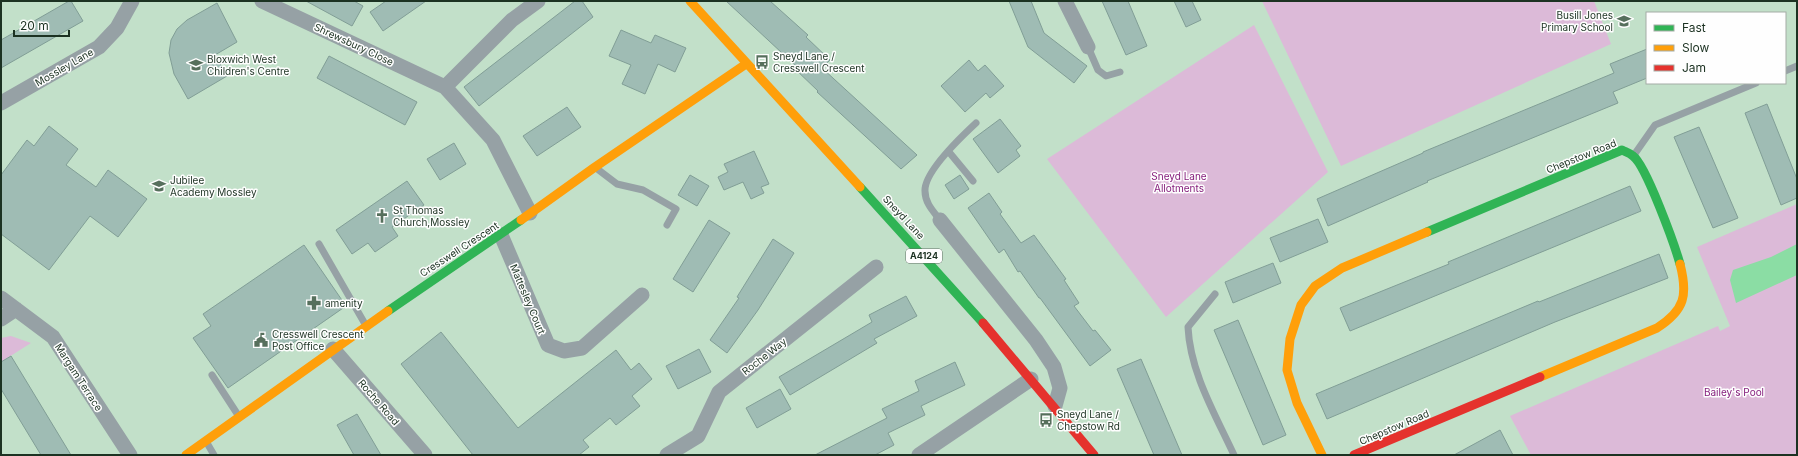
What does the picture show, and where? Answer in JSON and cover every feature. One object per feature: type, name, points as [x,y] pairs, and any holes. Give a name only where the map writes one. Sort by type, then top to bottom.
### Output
[{"type":"street","name":"Mossley Lane","points":[[1,103],[99,47],[117,28],[132,1]]},
{"type":"street","name":"Shrewsbury Close","points":[[262,1],[445,87],[493,140],[530,213]]},
{"type":"street","points":[[445,87],[512,20],[538,1]]},
{"type":"street","name":"Sneyd Lane","points":[[690,1],[746,64],[910,240],[1056,406],[1094,455]]},
{"type":"street","points":[[1064,1],[1088,47]]},
{"type":"street","name":"Cresswell Crescent","points":[[186,455],[428,282],[501,235],[595,167],[746,64]]},
{"type":"street","name":"Chepstow Road","points":[[1322,455],[1294,394],[1287,369],[1294,320],[1302,303],[1312,290],[1342,268],[1622,150],[1634,156],[1644,171],[1676,250],[1686,284],[1683,300],[1671,318],[1657,328],[1354,455]]},
{"type":"street","points":[[940,220],[1036,340],[1054,367],[1060,388],[1056,406]]},
{"type":"street","name":"Mattesley Court","points":[[501,235],[548,345],[564,351],[582,348],[642,295]]},
{"type":"street","name":"Roche Way","points":[[667,455],[698,436],[719,392],[876,267]]},
{"type":"street","name":"Margam Terrace","points":[[1,298],[53,337],[130,455]]},
{"type":"street","points":[[1,319],[16,309]]},
{"type":"street","name":"Roche Road","points":[[333,349],[425,455]]},
{"type":"street","points":[[919,455],[1031,379]]},
{"type":"lane","points":[[1088,47],[1098,70],[1106,76],[1120,72]]},
{"type":"lane","points":[[1786,71],[1796,69]]},
{"type":"lane","points":[[1634,156],[1655,125],[1754,84]]},
{"type":"lane","points":[[940,220],[927,202],[924,189],[929,175],[958,140],[976,123]]},
{"type":"lane","points":[[948,152],[973,181]]},
{"type":"lane","points":[[595,167],[617,184],[643,190],[676,209],[667,225]]},
{"type":"lane","points":[[319,244],[366,326]]},
{"type":"lane","points":[[1215,294],[1188,327],[1189,348],[1204,392],[1234,455]]},
{"type":"lane","points":[[212,375],[239,416]]},
{"type":"lane","points":[[205,441],[214,455]]},
{"type":"green space","points":[[1262,1],[1594,1],[1611,44],[1341,166]]},
{"type":"green space","name":"Sneyd Lane Allotments","points":[[1254,25],[1328,172],[1166,317],[1047,159]]},
{"type":"green space","name":"Bailey's Pool","points":[[1797,204],[1797,455],[1531,455],[1510,416],[1718,326],[1720,331],[1730,326],[1697,247]]},
{"type":"green space","points":[[11,336],[31,343],[1,362],[1,338]]},
{"type":"shaded area","points":[[1797,244],[1797,275],[1736,303],[1730,280],[1733,270],[1771,257]]},
{"type":"building","points":[[71,1],[83,21],[1,68],[1,40]]},
{"type":"building","points":[[306,1],[354,1],[363,6],[352,26]]},
{"type":"building","points":[[386,1],[426,1],[383,31],[370,12]]},
{"type":"building","points":[[575,1],[582,1],[593,17],[479,106],[464,87]]},
{"type":"building","points":[[726,1],[770,1],[808,35],[806,37],[830,60],[822,68],[917,155],[901,169],[817,92],[818,91],[794,68],[796,66]]},
{"type":"building","points":[[1009,1],[1031,1],[1044,33],[1087,66],[1074,83],[1028,47]]},
{"type":"building","points":[[1102,1],[1128,1],[1147,46],[1126,55]]},
{"type":"building","points":[[1174,1],[1192,1],[1201,20],[1186,27]]},
{"type":"building","points":[[217,3],[237,42],[215,55],[227,76],[188,99],[174,74],[169,53],[171,40],[177,29],[187,20]]},
{"type":"building","points":[[621,30],[651,43],[655,35],[686,48],[675,72],[658,64],[645,94],[622,84],[631,65],[609,56]]},
{"type":"building","points":[[1646,49],[1646,78],[1613,92],[1618,103],[1427,181],[1428,182],[1328,226],[1317,199],[1423,152],[1614,73],[1610,64]]},
{"type":"building","points":[[329,56],[417,102],[405,125],[317,78]]},
{"type":"building","points":[[969,60],[978,71],[985,65],[1004,86],[990,98],[986,93],[965,112],[941,86]]},
{"type":"building","points":[[1767,104],[1797,179],[1797,198],[1781,205],[1745,113]]},
{"type":"building","points":[[567,107],[581,127],[537,156],[523,136]]},
{"type":"building","points":[[1000,119],[1021,146],[1016,150],[1020,156],[998,173],[973,139]]},
{"type":"building","points":[[49,126],[78,149],[66,165],[96,187],[108,170],[147,199],[118,237],[90,216],[49,270],[1,234],[1,175],[27,140],[34,146]]},
{"type":"building","points":[[1699,127],[1738,218],[1713,228],[1674,137]]},
{"type":"building","points":[[454,143],[466,164],[440,180],[427,159]]},
{"type":"building","points":[[754,151],[769,184],[761,187],[764,193],[751,199],[743,182],[724,190],[718,177],[728,172],[724,164]]},
{"type":"building","points":[[690,175],[709,186],[697,206],[678,195]]},
{"type":"building","points":[[960,175],[969,189],[954,199],[945,185]]},
{"type":"building","name":"St Thomas Church,Mossley","points":[[407,181],[424,205],[392,227],[398,236],[375,252],[368,243],[352,254],[336,230]]},
{"type":"building","points":[[1630,186],[1641,211],[1350,331],[1340,308],[1449,264],[1448,262]]},
{"type":"building","points":[[989,193],[1002,212],[1000,214],[1021,243],[1034,235],[1066,279],[1064,280],[1079,303],[1074,306],[1093,331],[1095,330],[1111,350],[1090,366],[1020,271],[1018,272],[1004,249],[999,253],[968,208]]},
{"type":"building","points":[[1318,219],[1328,242],[1280,262],[1270,238]]},
{"type":"building","points":[[709,220],[730,233],[693,292],[673,279]]},
{"type":"building","points":[[773,239],[794,253],[758,310],[727,353],[710,340],[739,298],[737,297]]},
{"type":"building","points":[[304,245],[346,306],[228,388],[193,338],[211,326],[203,314]]},
{"type":"building","points":[[1659,254],[1668,278],[1555,322],[1327,419],[1316,394],[1538,301],[1539,302]]},
{"type":"building","points":[[1273,263],[1281,283],[1233,303],[1225,282]]},
{"type":"building","points":[[906,296],[917,316],[874,339],[877,343],[790,395],[779,377],[872,322],[869,315]]},
{"type":"building","points":[[1238,320],[1286,435],[1263,445],[1214,330]]},
{"type":"building","points":[[441,332],[518,428],[616,350],[631,370],[639,363],[652,379],[632,396],[640,406],[616,425],[610,418],[583,440],[589,447],[579,455],[473,455],[401,364]]},
{"type":"building","points":[[699,349],[711,372],[678,389],[666,366]]},
{"type":"building","points":[[11,356],[71,455],[41,455],[1,389],[1,362]]},
{"type":"building","points":[[1141,359],[1182,455],[1154,455],[1117,369]]},
{"type":"building","points":[[955,362],[965,385],[921,406],[925,415],[888,433],[894,445],[875,455],[815,455],[887,418],[882,409],[919,391],[915,381]]},
{"type":"building","points":[[780,389],[791,409],[757,428],[746,408]]},
{"type":"building","points":[[357,414],[381,455],[354,455],[337,425]]},
{"type":"building","points":[[1500,430],[1513,455],[1454,455]]},
{"type":"traffic: fast","points":[[1427,232],[1622,150],[1629,153],[1639,162],[1652,189],[1680,264]]},
{"type":"traffic: fast","points":[[860,187],[983,323]]},
{"type":"traffic: fast","points":[[388,311],[521,220]]},
{"type":"traffic: slow","points":[[690,1],[860,187]]},
{"type":"traffic: slow","points":[[521,220],[595,167],[746,64]]},
{"type":"traffic: slow","points":[[1322,455],[1297,403],[1287,370],[1290,339],[1301,305],[1315,286],[1342,268],[1427,232]]},
{"type":"traffic: slow","points":[[1540,377],[1657,328],[1674,315],[1679,308],[1684,293],[1680,264]]},
{"type":"traffic: slow","points":[[186,455],[388,311]]},
{"type":"traffic: jam","points":[[983,323],[1094,455]]},
{"type":"traffic: jam","points":[[1354,455],[1540,377]]},
{"type":"place","name":"Busill Jones Primary School","points":[[1624,21]]},
{"type":"place","name":"Sneyd Lane / Cresswell Crescent","points":[[762,62]]},
{"type":"place","name":"Bloxwich West Children's Centre","points":[[196,65]]},
{"type":"place","name":"Jubilee Academy Mossley","points":[[159,186]]},
{"type":"place","name":"St Thomas Church,Mossley","points":[[382,216]]},
{"type":"place","name":"amenity","points":[[314,303]]},
{"type":"place","name":"Cresswell Crescent Post Office","points":[[261,340]]},
{"type":"place","name":"Sneyd Lane / Chepstow Rd","points":[[1046,420]]}]
